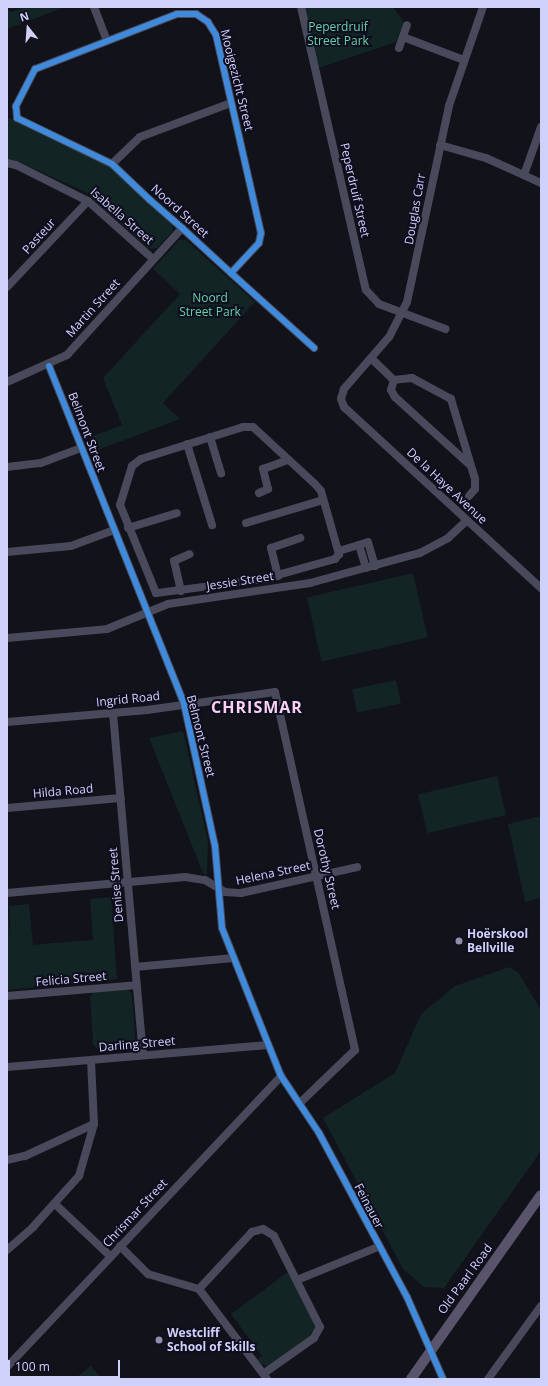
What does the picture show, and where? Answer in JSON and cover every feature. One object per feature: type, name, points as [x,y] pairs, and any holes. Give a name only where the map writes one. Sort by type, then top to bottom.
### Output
[{"type":"main road","name":"Old Paarl Road","points":[[411,1379],[430,1350],[541,1195]]},
{"type":"street","points":[[94,7],[107,41]]},
{"type":"street","name":"Peperdruif Street","points":[[302,7],[364,286],[375,302],[445,329]]},
{"type":"street","name":"Douglas Carr","points":[[341,399],[344,389],[372,358],[403,313],[420,252],[440,145],[464,60],[483,7]]},
{"type":"street","name":"Mooigezicht Street","points":[[15,115],[16,106],[35,69],[177,14],[200,16],[216,35],[261,238],[231,272]]},
{"type":"street","points":[[399,48],[407,25]]},
{"type":"street","points":[[403,37],[464,60]]},
{"type":"street","points":[[112,164],[140,137],[231,103]]},
{"type":"street","name":"Noord Street","points":[[15,115],[112,164],[314,348]]},
{"type":"street","points":[[524,175],[541,127]]},
{"type":"street","points":[[440,145],[486,158],[541,182]]},
{"type":"street","name":"Isabella Street","points":[[8,163],[88,201],[153,259]]},
{"type":"street","name":"Pasteur","points":[[7,287],[88,201]]},
{"type":"street","name":"Martin Street","points":[[7,382],[49,366],[67,355],[182,228]]},
{"type":"street","points":[[372,358],[394,380]]},
{"type":"street","name":"Belmont Street","points":[[49,366],[184,704],[215,846],[220,918],[234,958],[281,1076]]},
{"type":"street","points":[[394,380],[412,378],[446,394],[454,408],[476,485],[469,496]]},
{"type":"street","points":[[394,380],[392,390],[395,397],[470,465]]},
{"type":"street","name":"De la Haye Avenue","points":[[341,399],[344,407],[541,588]]},
{"type":"street","points":[[250,426],[315,484],[323,500],[339,551],[335,559],[278,576],[159,593],[152,590],[120,505],[134,464],[187,444],[250,426]]},
{"type":"street","points":[[210,437],[221,473]]},
{"type":"street","points":[[187,444],[212,525]]},
{"type":"street","points":[[7,467],[41,463],[82,448]]},
{"type":"street","points":[[259,493],[268,489],[263,469],[288,460]]},
{"type":"street","points":[[246,523],[323,500]]},
{"type":"street","points":[[128,528],[177,513]]},
{"type":"street","name":"Jessie Street","points":[[7,638],[107,629],[168,604],[310,582],[375,566],[420,553],[448,538],[468,520]]},
{"type":"street","points":[[7,552],[71,546],[114,530]]},
{"type":"street","points":[[278,576],[271,548],[300,538]]},
{"type":"street","points":[[339,551],[368,542],[375,566]]},
{"type":"street","points":[[359,545],[366,568]]},
{"type":"street","points":[[181,590],[174,561],[190,554]]},
{"type":"street","points":[[363,558],[372,556]]},
{"type":"street","name":"Ingrid Road","points":[[7,722],[114,713],[275,692]]},
{"type":"street","name":"Dorothy Street","points":[[275,692],[355,1050],[300,1103]]},
{"type":"street","name":"Denise Street","points":[[114,713],[142,1056]]},
{"type":"street","name":"Hilda Road","points":[[7,808],[121,798]]},
{"type":"street","name":"Helena Street","points":[[7,893],[185,877],[205,880],[225,892],[242,893],[357,867]]},
{"type":"street","points":[[135,967],[234,958]]},
{"type":"street","name":"Felicia Street","points":[[7,996],[137,985]]},
{"type":"street","name":"Darling Street","points":[[7,1067],[268,1045]]},
{"type":"street","points":[[7,1250],[55,1204],[79,1176],[94,1124],[91,1060]]},
{"type":"street","name":"Feinauer","points":[[281,1076],[300,1103],[378,1247],[407,1297],[443,1379]]},
{"type":"street","name":"Chrismar Street","points":[[7,1367],[281,1076]]},
{"type":"street","points":[[7,1160],[25,1156],[94,1124]]},
{"type":"street","points":[[55,1204],[110,1256]]},
{"type":"street","points":[[120,1246],[148,1274],[199,1289],[265,1377],[319,1333],[319,1321],[274,1236],[259,1229],[199,1289]]},
{"type":"street","points":[[297,1280],[378,1247]]},
{"type":"street","points":[[488,1379],[541,1306]]},
{"type":"green space","points":[[25,7],[65,7],[7,29],[7,9],[12,12]]},
{"type":"green space","name":"Peperdruif Street Park","points":[[305,7],[393,7],[404,22],[396,42],[318,68]]},
{"type":"green space","points":[[7,117],[103,162],[172,223],[173,231],[157,248],[149,249],[85,192],[17,161],[7,161]]},
{"type":"green space","name":"Noord Street Park","points":[[179,240],[186,240],[255,302],[163,403],[180,419],[98,450],[92,457],[85,439],[122,425],[103,378],[180,294],[153,269]]},
{"type":"green space","points":[[413,573],[428,637],[322,662],[307,598]]},
{"type":"green space","points":[[396,680],[401,703],[357,713],[352,689]]},
{"type":"green space","points":[[183,731],[208,841],[207,875],[203,873],[149,738]]},
{"type":"green space","points":[[497,776],[506,815],[427,833],[418,794]]},
{"type":"green space","points":[[541,816],[541,898],[525,902],[508,824]]},
{"type":"green space","points":[[111,897],[117,979],[7,990],[7,906],[11,939],[9,906],[29,904],[33,945],[93,940],[90,899]]},
{"type":"green space","points":[[509,967],[518,972],[541,1010],[541,1151],[444,1288],[424,1287],[403,1269],[323,1118],[395,1073],[421,1014],[455,986]]},
{"type":"green space","points":[[128,989],[132,995],[136,1047],[100,1052],[93,1044],[90,997],[94,992]]},
{"type":"green space","points":[[288,1272],[316,1326],[313,1334],[268,1366],[263,1365],[257,1360],[262,1356],[231,1314]]},
{"type":"green space","points":[[91,1366],[102,1379],[74,1379]]},
{"type":"cycle path","points":[[231,273],[259,243],[261,233],[216,35],[208,22],[196,14],[177,14],[35,69],[16,106],[17,118],[112,164],[150,200],[314,348]]},
{"type":"cycle path","points":[[49,366],[184,704],[215,846],[222,928],[281,1076],[319,1133],[407,1297],[443,1379]]},
{"type":"place","name":"Hoërskool Bellville","points":[[459,941]]},
{"type":"place","name":"Westcliff School of Skills","points":[[159,1340]]},
{"type":"district","name":"CHRISMAR","points":[[257,707]]}]
